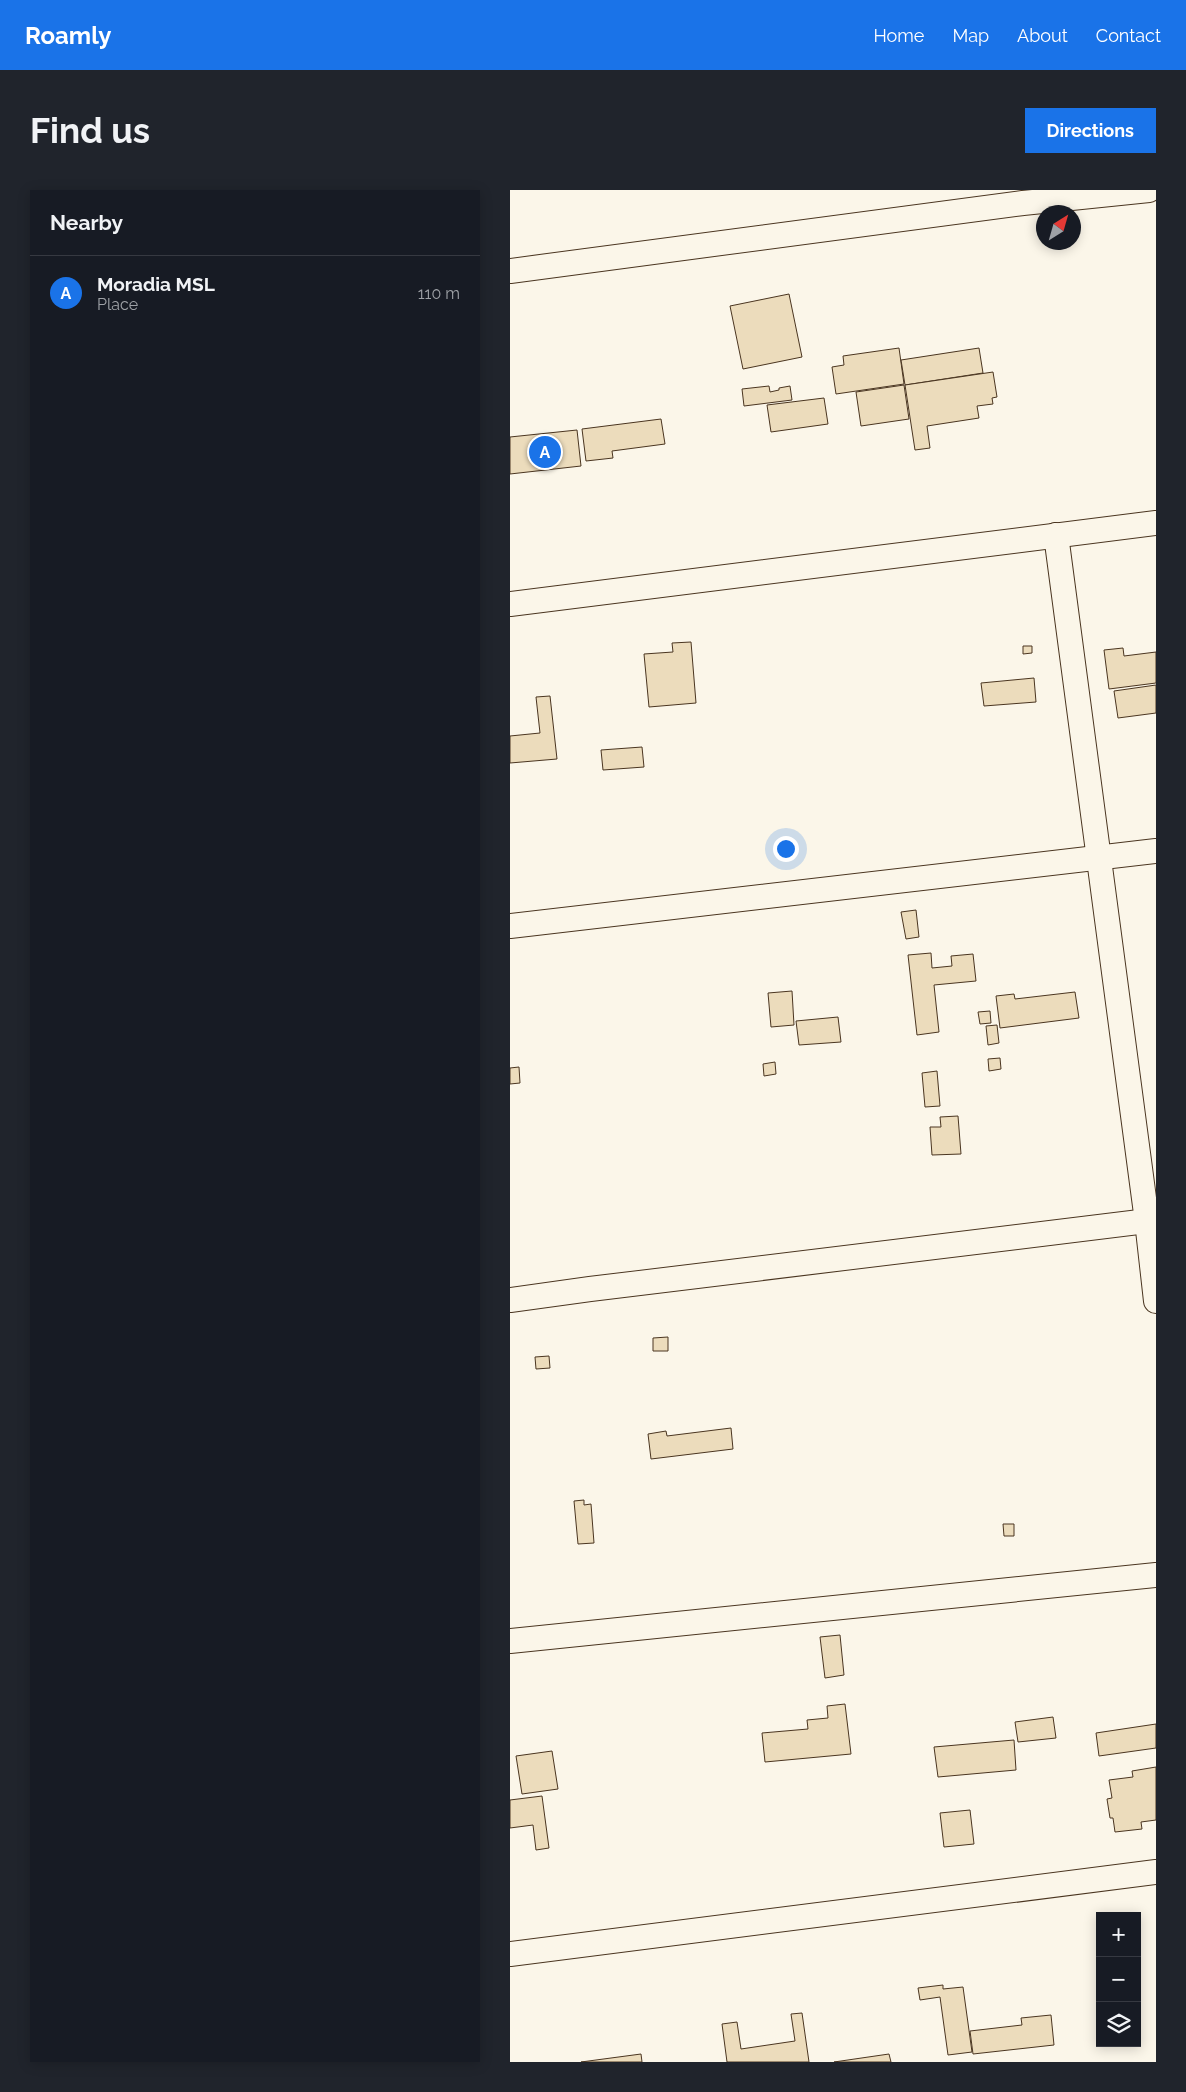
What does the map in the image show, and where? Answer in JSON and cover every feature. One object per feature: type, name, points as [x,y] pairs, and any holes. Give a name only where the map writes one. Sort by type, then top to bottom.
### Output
[{"type":"street","points":[[510,271],[1023,203],[1149,190]]},
{"type":"street","points":[[510,604],[1156,523]]},
{"type":"street","points":[[1056,535],[1099,858],[1152,1220],[1156,1301]]},
{"type":"street","points":[[510,926],[1156,851]]},
{"type":"street","points":[[510,1300],[1152,1220]]},
{"type":"street","points":[[510,1641],[1156,1575]]},
{"type":"street","points":[[510,1954],[1156,1872]]},
{"type":"building","points":[[789,294],[802,357],[743,369],[730,306]]},
{"type":"building","points":[[899,348],[904,384],[836,394],[832,367],[844,365],[843,356]]},
{"type":"building","points":[[979,348],[983,373],[905,385],[901,360]]},
{"type":"building","points":[[993,372],[997,397],[992,398],[993,404],[977,406],[979,418],[927,426],[930,448],[915,450],[905,385]]},
{"type":"building","points":[[904,385],[909,419],[861,426],[856,392]]},
{"type":"building","points":[[769,386],[770,392],[790,386],[792,400],[744,406],[742,389]]},
{"type":"building","points":[[824,398],[828,424],[771,432],[767,405]]},
{"type":"building","points":[[661,419],[665,444],[612,451],[613,458],[586,461],[582,429]]},
{"type":"building","points":[[577,430],[581,466],[510,474],[510,437]]},
{"type":"building","points":[[691,642],[696,703],[649,707],[644,654],[673,652],[672,643]]},
{"type":"building","points":[[1023,646],[1032,646],[1032,653],[1023,654]]},
{"type":"building","points":[[1123,648],[1124,656],[1156,652],[1156,683],[1109,689],[1104,650]]},
{"type":"building","points":[[1034,678],[1036,702],[984,706],[981,683]]},
{"type":"building","points":[[1156,685],[1156,713],[1118,718],[1114,691]]},
{"type":"building","points":[[550,696],[557,759],[510,763],[510,736],[540,733],[536,697]]},
{"type":"building","points":[[642,747],[644,767],[603,770],[601,750]]},
{"type":"building","points":[[916,910],[919,937],[906,939],[901,912]]},
{"type":"building","points":[[931,953],[932,968],[952,966],[951,956],[973,954],[976,981],[934,985],[939,1032],[917,1035],[908,955]]},
{"type":"building","points":[[792,991],[794,1025],[771,1027],[768,993]]},
{"type":"building","points":[[1075,992],[1079,1018],[1000,1028],[996,996],[1014,994],[1015,999]]},
{"type":"building","points":[[990,1011],[991,1023],[980,1024],[978,1012]]},
{"type":"building","points":[[838,1017],[841,1042],[799,1045],[796,1021]]},
{"type":"building","points":[[997,1025],[999,1043],[988,1045],[986,1026]]},
{"type":"building","points":[[1000,1058],[1001,1069],[989,1071],[988,1059]]},
{"type":"building","points":[[775,1062],[776,1074],[764,1076],[763,1064]]},
{"type":"building","points":[[519,1067],[520,1083],[510,1084],[510,1068]]},
{"type":"building","points":[[937,1071],[940,1106],[925,1107],[922,1073]]},
{"type":"building","points":[[958,1116],[961,1154],[932,1155],[930,1127],[941,1127],[940,1117]]},
{"type":"building","points":[[668,1337],[668,1351],[653,1351],[653,1338]]},
{"type":"building","points":[[549,1356],[550,1368],[536,1369],[535,1357]]},
{"type":"building","points":[[731,1428],[733,1449],[651,1459],[648,1434],[666,1431],[667,1436]]},
{"type":"building","points":[[584,1500],[584,1505],[591,1504],[594,1543],[578,1544],[574,1501]]},
{"type":"building","points":[[1003,1524],[1014,1524],[1014,1536],[1004,1536]]},
{"type":"building","points":[[840,1635],[844,1675],[825,1678],[820,1637]]},
{"type":"building","points":[[845,1704],[851,1754],[765,1762],[762,1733],[808,1729],[807,1720],[828,1718],[827,1706]]},
{"type":"building","points":[[1053,1717],[1056,1738],[1018,1742],[1015,1722]]},
{"type":"building","points":[[1156,1724],[1156,1748],[1099,1756],[1096,1733]]},
{"type":"building","points":[[1014,1740],[1016,1770],[938,1777],[934,1747]]},
{"type":"building","points":[[552,1751],[558,1789],[522,1794],[516,1756]]},
{"type":"building","points":[[1156,1767],[1156,1820],[1141,1822],[1142,1829],[1115,1832],[1113,1818],[1110,1818],[1107,1799],[1112,1798],[1109,1780],[1133,1777],[1132,1771]]},
{"type":"building","points":[[542,1796],[549,1848],[536,1850],[533,1825],[510,1828],[510,1800]]},
{"type":"building","points":[[970,1810],[974,1844],[944,1847],[940,1813]]},
{"type":"building","points":[[943,1985],[943,1989],[963,1987],[972,2052],[948,2055],[940,1997],[920,2000],[918,1988]]},
{"type":"building","points":[[802,2013],[809,2062],[727,2062],[722,2024],[737,2022],[741,2049],[795,2041],[791,2014]]},
{"type":"building","points":[[1051,2015],[1054,2045],[973,2054],[970,2031],[1022,2025],[1021,2018]]},
{"type":"building","points":[[641,2054],[642,2062],[581,2062]]},
{"type":"building","points":[[889,2054],[891,2062],[834,2062]]},
{"type":"place","name":"Moradia MSL","points":[[545,452]]}]
